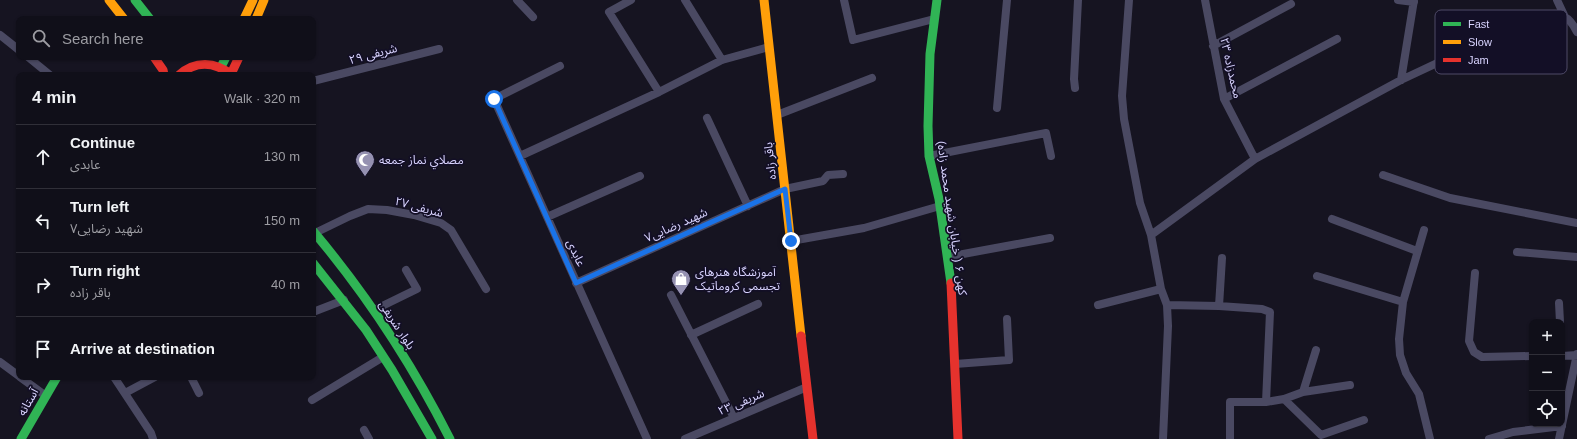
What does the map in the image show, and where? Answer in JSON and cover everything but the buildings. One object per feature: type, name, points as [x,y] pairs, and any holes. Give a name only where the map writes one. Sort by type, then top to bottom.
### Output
[{"type":"street","points":[[109,0],[122,16]]},
{"type":"street","points":[[135,0],[148,16]]},
{"type":"street","points":[[245,16],[253,0]]},
{"type":"street","points":[[257,16],[264,0]]},
{"type":"street","points":[[517,0],[533,17]]},
{"type":"street","points":[[630,0],[609,12],[659,92]]},
{"type":"street","points":[[685,0],[722,60]]},
{"type":"street","name":"باقر زاده","points":[[764,0],[813,439]]},
{"type":"street","points":[[844,0],[853,40],[934,19]]},
{"type":"street","name":"کهن ۶ ( خیابان شهید محمد زاده)","points":[[937,0],[930,54],[928,126],[929,156],[940,206],[952,290],[958,439]]},
{"type":"street","points":[[997,108],[1007,0]]},
{"type":"street","points":[[1075,88],[1074,79],[1078,0]]},
{"type":"street","points":[[1129,0],[1122,96],[1124,119],[1140,203],[1151,235],[1161,289],[1166,305],[1168,326],[1164,439]]},
{"type":"street","name":"محمدزاده ۲۳","points":[[1205,0],[1224,99],[1254,159]]},
{"type":"street","points":[[1398,0],[1414,1],[1400,80]]},
{"type":"street","points":[[1557,0],[1562,10]]},
{"type":"street","points":[[1213,46],[1291,4]]},
{"type":"street","points":[[1567,18],[1572,22],[1577,32]]},
{"type":"street","points":[[0,35],[16,48]]},
{"type":"street","points":[[1224,99],[1337,39]]},
{"type":"street","points":[[520,156],[659,92],[722,60],[769,47]]},
{"type":"street","name":"شریفی ۲۹","points":[[316,81],[439,49]]},
{"type":"street","points":[[32,60],[46,72]]},
{"type":"street","points":[[156,60],[163,72]]},
{"type":"street","points":[[194,60],[199,64]]},
{"type":"street","points":[[221,67],[224,60]]},
{"type":"street","points":[[232,72],[238,60]]},
{"type":"street","points":[[183,72],[189,67],[199,64],[210,64],[221,67],[227,72]]},
{"type":"street","points":[[1151,235],[1254,159],[1400,80],[1435,64]]},
{"type":"street","name":"عابدی","points":[[560,66],[494,99],[647,439]]},
{"type":"street","points":[[777,115],[872,78]]},
{"type":"street","points":[[707,118],[748,206]]},
{"type":"street","points":[[929,156],[1046,133],[1051,156]]},
{"type":"street","name":"شهید رضایی۷","points":[[576,283],[785,189],[824,181],[828,175],[843,174]]},
{"type":"street","points":[[1383,174],[1450,198],[1577,223]]},
{"type":"street","points":[[547,217],[640,176]]},
{"type":"street","points":[[791,241],[864,228],[940,206]]},
{"type":"street","name":"شریفی ۲۷","points":[[316,231],[368,209],[387,210],[414,215],[441,223],[451,230],[486,289]]},
{"type":"street","points":[[1332,219],[1417,252]]},
{"type":"street","points":[[1424,230],[1403,302],[1399,339],[1400,354],[1406,373],[1419,394],[1430,439]]},
{"type":"street","name":"بلوار شریفی","points":[[316,234],[343,267],[374,310],[423,387],[450,439]]},
{"type":"street","points":[[947,257],[1050,238]]},
{"type":"street","points":[[1517,252],[1577,257]]},
{"type":"street","points":[[1219,306],[1222,258]]},
{"type":"street","points":[[316,266],[344,300],[383,357],[432,439]]},
{"type":"street","points":[[374,310],[417,288],[406,270]]},
{"type":"street","points":[[1475,273],[1469,341],[1474,352],[1482,357],[1529,356]]},
{"type":"street","points":[[1317,276],[1403,302]]},
{"type":"street","points":[[1098,305],[1161,289]]},
{"type":"street","points":[[671,295],[734,418]]},
{"type":"street","points":[[316,311],[344,300]]},
{"type":"street","points":[[1559,303],[1560,319]]},
{"type":"street","points":[[691,334],[758,304]]},
{"type":"street","points":[[1166,305],[1219,306],[1262,309],[1270,312],[1266,402]]},
{"type":"street","points":[[955,364],[1010,360],[1007,319]]},
{"type":"street","points":[[1303,392],[1316,350]]},
{"type":"street","points":[[1565,356],[1577,355],[1565,412]]},
{"type":"street","points":[[312,400],[383,357]]},
{"type":"street","points":[[0,362],[16,374]]},
{"type":"street","points":[[24,380],[46,396]]},
{"type":"street","name":"آستانه","points":[[22,438],[55,380]]},
{"type":"street","points":[[116,380],[151,433],[153,439]]},
{"type":"street","points":[[125,393],[149,380]]},
{"type":"street","points":[[192,380],[199,393]]},
{"type":"street","points":[[1230,439],[1230,402],[1266,402],[1284,399],[1303,392],[1350,385]]},
{"type":"street","name":"شریفی ۲۳","points":[[684,439],[807,387]]},
{"type":"street","points":[[1284,399],[1321,435],[1364,420]]},
{"type":"street","points":[[1489,439],[1513,432],[1554,427]]},
{"type":"street","points":[[1559,439],[1562,427]]},
{"type":"street","points":[[364,430],[369,439]]},
{"type":"traffic: fast","points":[[135,0],[148,16]]},
{"type":"traffic: fast","points":[[937,0],[930,54],[928,126],[929,156],[939,199],[951,283]]},
{"type":"traffic: fast","points":[[221,67],[224,60]]},
{"type":"traffic: fast","points":[[316,235],[352,280],[388,331],[420,384],[450,439]]},
{"type":"traffic: fast","points":[[316,267],[366,330],[392,370],[432,439]]},
{"type":"traffic: fast","points":[[21,439],[55,380]]},
{"type":"traffic: slow","points":[[109,0],[122,16]]},
{"type":"traffic: slow","points":[[245,16],[253,0]]},
{"type":"traffic: slow","points":[[257,16],[264,0]]},
{"type":"traffic: slow","points":[[764,0],[801,336]]},
{"type":"traffic: jam","points":[[156,60],[163,72]]},
{"type":"traffic: jam","points":[[232,72],[238,60]]},
{"type":"traffic: jam","points":[[183,72],[192,67],[206,64],[219,67],[228,72]]},
{"type":"traffic: jam","points":[[951,283],[958,439]]},
{"type":"traffic: jam","points":[[801,336],[813,439]]},
{"type":"place","name":"مصلاي نماز جمعه","points":[[365,177]]},
{"type":"place","name":"آموزشگاه هنرهای تجسمی کروماتیک","points":[[681,296]]},
{"type":"route","points":[[494,99],[576,283],[785,189],[791,241]]}]
